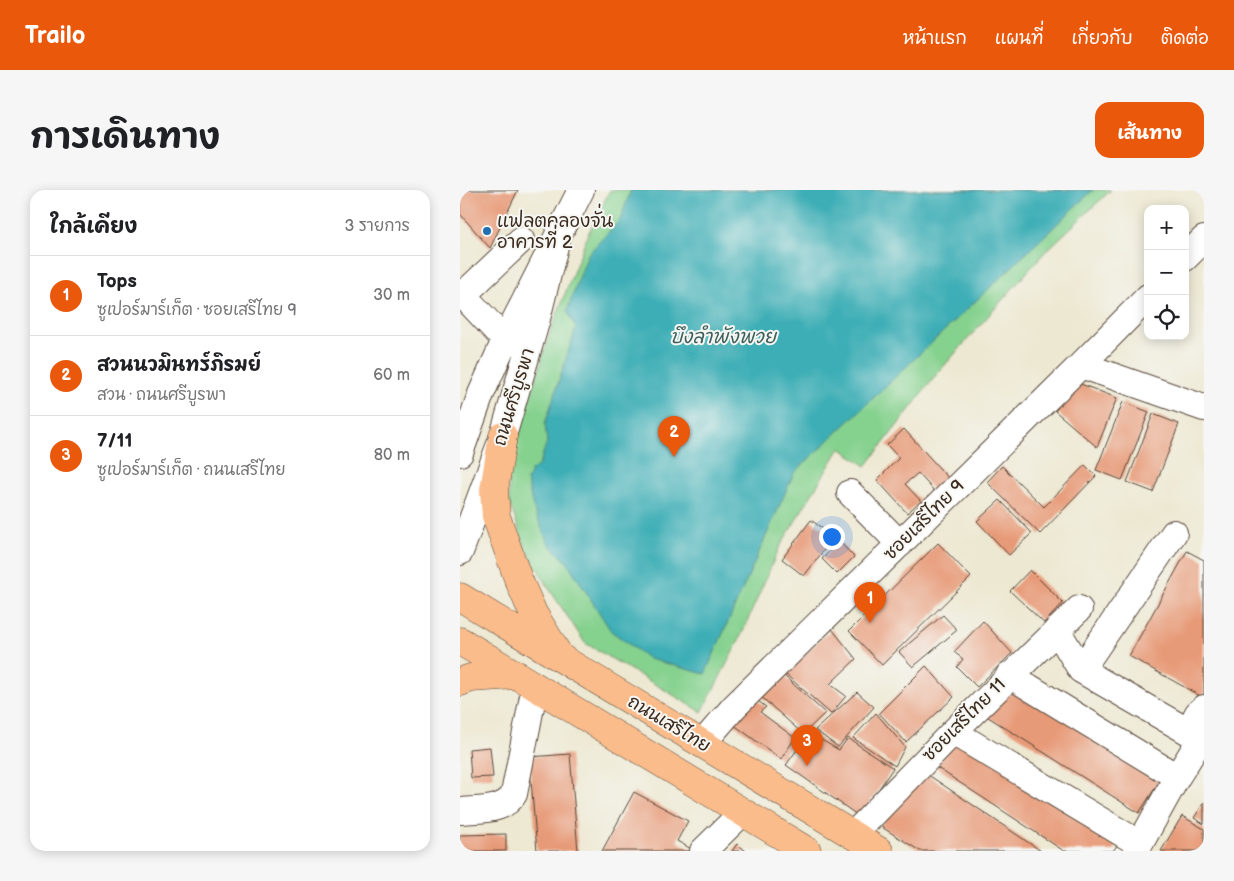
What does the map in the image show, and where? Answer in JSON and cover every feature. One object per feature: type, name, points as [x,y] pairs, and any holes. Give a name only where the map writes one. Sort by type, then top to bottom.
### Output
[{"type":"main road","points":[[503,436],[494,490],[496,516],[517,576],[533,613],[560,657]]},
{"type":"main road","name":"ถนนเสรีไทย","points":[[460,597],[879,851]]},
{"type":"main road","name":"ถนนเสรีไทย","points":[[460,641],[807,851]]},
{"type":"main road","points":[[460,682],[471,678],[526,680]]},
{"type":"street","name":"ถนนศรีบูรพา","points":[[460,453],[481,394],[505,340],[581,190]]},
{"type":"street","name":"ถนนศรีบูรพา","points":[[460,552],[503,436],[537,319],[557,238]]},
{"type":"street","points":[[1189,254],[1204,239]]},
{"type":"street","points":[[505,340],[461,293],[521,240]]},
{"type":"street","name":"ซอยเสรีไทย 9","points":[[702,744],[734,707],[1144,301]]},
{"type":"street","points":[[1081,365],[1204,408]]},
{"type":"street","points":[[850,493],[900,544]]},
{"type":"street","points":[[1081,670],[1174,533]]},
{"type":"street","name":"ซอยเสรีไทย 11","points":[[853,835],[1010,675],[1080,609]]},
{"type":"street","points":[[1057,630],[1081,670],[1198,735]]},
{"type":"street","points":[[1010,675],[1177,778]]},
{"type":"street","points":[[460,811],[498,807],[510,800],[514,794],[526,680]]},
{"type":"street","points":[[953,732],[1138,848],[1177,778],[1198,735],[1198,713],[1204,708]]},
{"type":"street","points":[[702,851],[743,812]]},
{"type":"green space","name":"บึงลำพังพวย","points":[[610,190],[1111,190],[1044,253],[937,374],[866,466],[840,448],[779,548],[740,638],[702,712],[585,643],[548,587],[526,549],[509,502],[509,471],[516,441],[551,330],[588,234]]},
{"type":"water","name":"บึงลำพังพวย","points":[[631,190],[1093,190],[794,473],[705,674],[649,659],[611,631],[567,562],[548,543],[533,507],[527,480],[531,471],[539,465],[547,442],[545,424],[576,328],[567,311],[588,254],[620,220]]},
{"type":"building","name":"แฟลตคลองจั่น อาคารที่ 2","points":[[460,190],[518,190],[490,248],[460,214]]},
{"type":"building","points":[[1078,383],[1117,398],[1097,447],[1055,411]]},
{"type":"building","points":[[1123,402],[1149,412],[1122,480],[1096,470]]},
{"type":"building","points":[[1153,414],[1179,424],[1153,492],[1127,482]]},
{"type":"building","points":[[904,429],[950,480],[936,493],[918,473],[905,484],[921,501],[907,513],[877,480],[899,458],[887,445]]},
{"type":"building","points":[[1085,465],[1096,476],[1040,534],[987,482],[1002,466],[1044,507]]},
{"type":"building","points":[[1000,500],[1032,533],[1009,555],[977,521]]},
{"type":"building","points":[[811,520],[834,537],[804,576],[782,559]]},
{"type":"building","points":[[839,541],[854,557],[837,574],[822,559]]},
{"type":"building","points":[[938,543],[971,577],[882,665],[849,631]]},
{"type":"building","points":[[1187,551],[1204,560],[1204,694],[1202,697],[1129,656]]},
{"type":"building","points":[[1030,570],[1063,603],[1044,623],[1010,591]]},
{"type":"building","points":[[943,615],[957,630],[913,667],[899,652]]},
{"type":"building","points":[[983,621],[1012,653],[977,687],[957,667],[963,659],[954,652]]},
{"type":"building","points":[[832,629],[856,659],[830,684],[846,696],[831,714],[784,673]]},
{"type":"building","points":[[926,666],[954,697],[906,742],[879,713]]},
{"type":"building","points":[[780,672],[825,713],[803,734],[758,694]]},
{"type":"building","points":[[1017,688],[1161,779],[1139,813],[985,715]]},
{"type":"building","points":[[857,692],[874,707],[838,747],[815,730]]},
{"type":"building","points":[[754,698],[766,707],[760,712],[795,738],[781,759],[730,722]]},
{"type":"building","points":[[876,713],[905,747],[895,766],[853,738]]},
{"type":"building","points":[[809,733],[839,750],[848,738],[893,768],[860,817],[786,765]]},
{"type":"building","points":[[956,738],[1118,844],[1113,851],[1064,851],[936,767]]},
{"type":"building","points":[[490,747],[493,777],[471,778],[469,749]]},
{"type":"building","points":[[570,754],[578,851],[537,851],[529,757]]},
{"type":"building","points":[[924,772],[1041,851],[920,851],[880,826]]},
{"type":"building","points":[[634,792],[688,821],[677,841],[695,851],[602,851]]},
{"type":"building","points":[[1204,802],[1204,824],[1194,818]]},
{"type":"building","points":[[1182,816],[1204,829],[1204,851],[1161,851]]},
{"type":"building","points":[[506,834],[506,851],[460,851],[460,835]]},
{"type":"building","points":[[737,844],[746,851],[732,851]]},
{"type":"place","name":"แฟลตคลองจั่น อาคารที่ 2","points":[[487,231]]},
{"type":"place","name":"สวนนวมินทร์ภิรมย์","points":[[674,457]]},
{"type":"place","name":"Tops","points":[[870,623]]},
{"type":"place","name":"7/11","points":[[807,766]]}]
